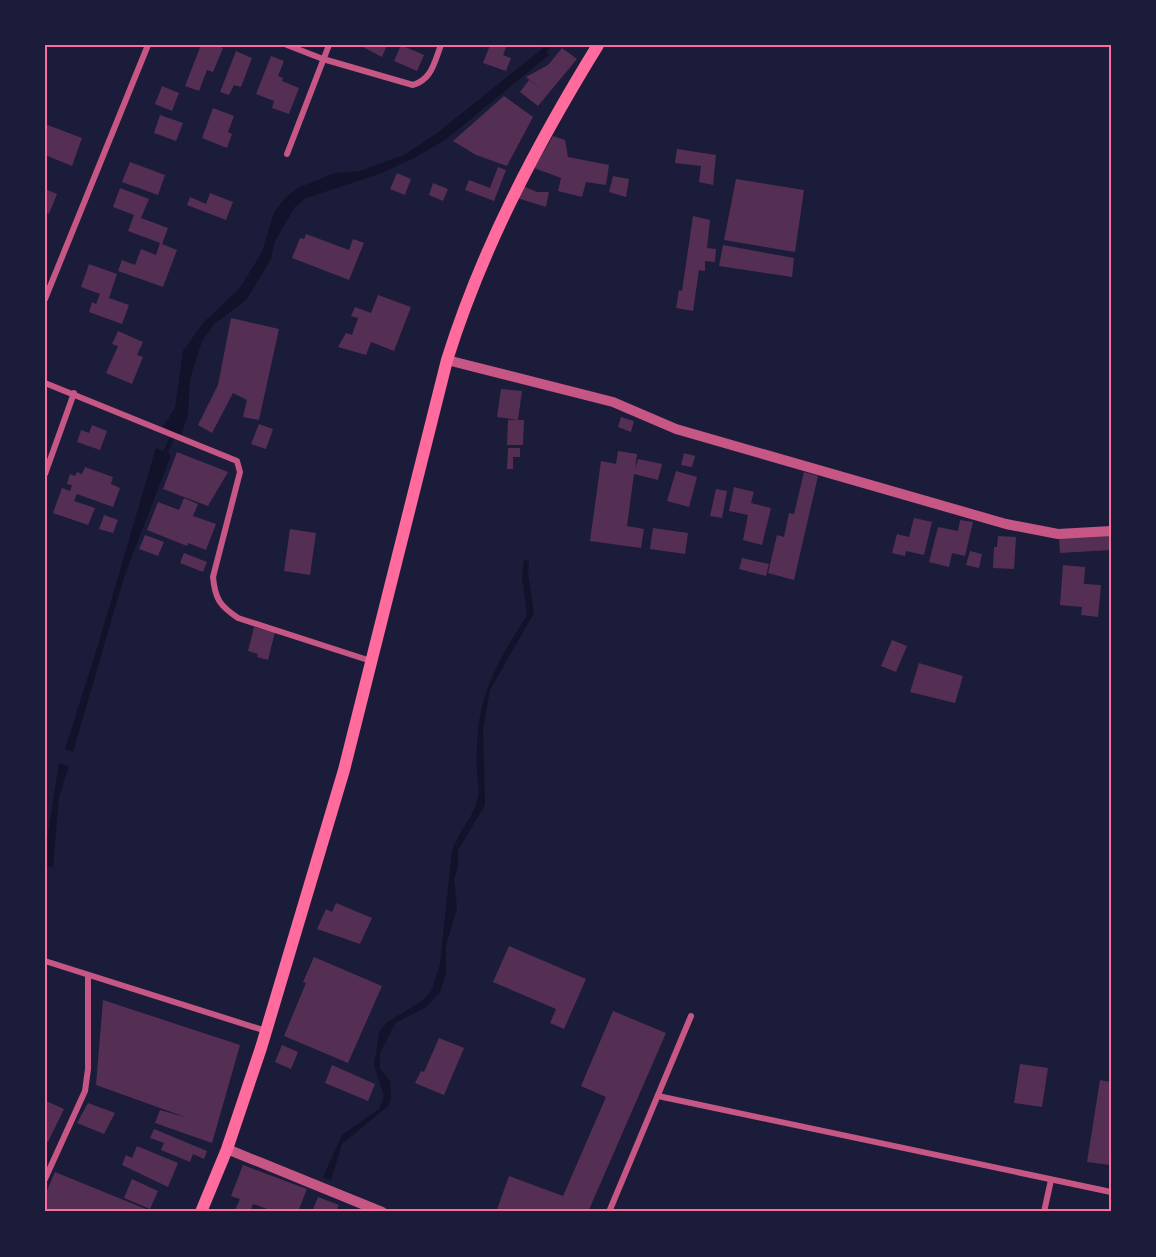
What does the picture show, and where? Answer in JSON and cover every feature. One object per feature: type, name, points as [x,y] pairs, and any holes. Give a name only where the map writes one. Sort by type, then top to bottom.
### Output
[{"type":"main road","points":[[201,1212],[227,1149],[266,1031],[344,770],[447,360],[462,312],[490,247],[549,125],[598,45]]},
{"type":"street","points":[[45,298],[147,45]]},
{"type":"street","points":[[287,45],[323,59],[412,85],[422,82],[430,75],[441,45]]},
{"type":"street","points":[[287,154],[329,45]]},
{"type":"street","points":[[447,360],[613,402],[676,429],[1006,524],[1058,534],[1111,531]]},
{"type":"street","points":[[45,382],[237,461],[239,466],[213,577],[215,596],[221,607],[238,618],[371,661]]},
{"type":"street","points":[[45,474],[74,393]]},
{"type":"street","points":[[45,961],[266,1031]]},
{"type":"street","points":[[45,1179],[86,1090],[88,975]]},
{"type":"street","points":[[609,1212],[691,1016]]},
{"type":"street","points":[[658,1096],[1111,1192]]},
{"type":"street","points":[[227,1149],[382,1212]]},
{"type":"street","points":[[1044,1212],[1051,1180]]},
{"type":"shaded area","points":[[542,49],[549,55],[445,140],[414,158],[379,174],[306,198],[295,207],[275,241],[271,259],[247,299],[213,325],[202,341],[190,379],[188,414],[181,436],[163,427],[175,408],[183,351],[204,322],[240,288],[262,252],[274,212],[286,197],[298,188],[335,173],[360,171],[404,155],[436,134]]},
{"type":"shaded area","points":[[156,448],[171,455],[124,577],[73,752],[65,749]]},
{"type":"shaded area","points":[[524,560],[529,561],[528,574],[534,613],[490,690],[483,728],[485,805],[458,850],[458,868],[454,878],[457,908],[446,945],[446,973],[440,992],[426,1007],[395,1023],[380,1053],[380,1068],[390,1082],[391,1100],[388,1106],[342,1144],[331,1180],[323,1177],[342,1135],[379,1109],[384,1096],[374,1065],[379,1033],[386,1023],[423,1000],[432,990],[440,964],[452,851],[478,797],[477,747],[484,700],[502,656],[527,615],[522,577]]},
{"type":"shaded area","points":[[59,763],[69,766],[59,797],[53,867],[45,866],[45,853]]},
{"type":"building","points":[[201,45],[218,45],[223,48],[213,72],[207,70],[199,91],[185,86]]},
{"type":"building","points":[[359,45],[387,45],[382,57]]},
{"type":"building","points":[[401,45],[424,55],[417,71],[394,61]]},
{"type":"building","points":[[490,45],[507,45],[503,55],[511,58],[506,71],[483,63]]},
{"type":"building","points":[[562,48],[577,59],[538,106],[520,92],[529,80],[543,91],[526,77],[548,65]]},
{"type":"building","points":[[236,51],[252,58],[241,87],[234,85],[229,95],[220,92]]},
{"type":"building","points":[[271,56],[284,61],[278,76],[283,78],[282,81],[299,88],[289,114],[272,108],[274,101],[256,94]]},
{"type":"building","points":[[162,86],[179,93],[172,111],[155,104]]},
{"type":"building","points":[[504,96],[533,117],[507,166],[476,155],[453,141]]},
{"type":"building","points":[[213,108],[234,116],[228,132],[232,134],[227,148],[202,138]]},
{"type":"building","points":[[160,115],[183,123],[176,141],[154,133]]},
{"type":"building","points":[[45,124],[82,138],[72,166],[45,155]]},
{"type":"building","points":[[553,136],[565,140],[568,157],[609,165],[606,185],[586,182],[582,197],[558,191],[561,178],[534,168]]},
{"type":"building","points":[[677,149],[716,155],[713,185],[699,182],[701,166],[675,163]]},
{"type":"building","points":[[130,162],[165,175],[158,195],[122,182]]},
{"type":"building","points":[[498,167],[506,170],[494,201],[465,190],[469,180],[490,188]]},
{"type":"building","points":[[397,173],[411,179],[405,195],[390,189]]},
{"type":"building","points":[[613,176],[629,179],[626,197],[609,192]]},
{"type":"building","points":[[736,179],[804,190],[795,252],[724,240]]},
{"type":"building","points":[[433,183],[448,189],[443,201],[429,195]]},
{"type":"building","points":[[523,186],[537,192],[549,192],[546,207],[517,198]]},
{"type":"building","points":[[120,188],[149,199],[141,218],[168,228],[162,244],[177,250],[163,287],[118,271],[122,260],[135,265],[141,249],[156,255],[160,243],[128,231],[134,215],[113,207]]},
{"type":"building","points":[[45,189],[57,194],[49,214],[45,212]]},
{"type":"building","points":[[210,193],[233,202],[226,220],[187,205],[190,197],[206,204]]},
{"type":"building","points":[[693,216],[710,220],[707,248],[716,249],[715,262],[705,261],[705,271],[699,270],[693,311],[676,308],[679,290],[682,291]]},
{"type":"building","points":[[306,234],[349,250],[353,239],[364,243],[349,280],[292,258],[300,238],[304,239]]},
{"type":"building","points":[[723,245],[794,258],[792,277],[719,266]]},
{"type":"building","points":[[89,264],[117,274],[109,298],[129,305],[122,324],[89,312],[92,302],[96,304],[100,294],[81,287]]},
{"type":"building","points":[[378,295],[411,307],[394,351],[371,342],[366,355],[338,347],[346,333],[352,335],[358,318],[351,316],[355,307],[371,313]]},
{"type":"building","points":[[231,318],[279,329],[259,420],[243,417],[247,400],[233,393],[212,433],[198,425],[218,385]]},
{"type":"building","points":[[118,331],[143,342],[137,355],[143,357],[132,384],[106,373],[118,346],[112,344]]},
{"type":"building","points":[[501,389],[522,391],[518,420],[497,417]]},
{"type":"building","points":[[621,417],[634,421],[631,432],[618,427]]},
{"type":"building","points":[[508,420],[524,420],[523,445],[507,445]]},
{"type":"building","points":[[259,424],[273,429],[266,449],[251,444]]},
{"type":"building","points":[[92,425],[107,431],[100,450],[77,442],[81,430],[89,433]]},
{"type":"building","points":[[508,448],[520,448],[520,457],[513,457],[513,469],[507,469]]},
{"type":"building","points":[[618,451],[637,454],[635,469],[638,459],[662,464],[658,480],[634,474],[627,526],[644,529],[641,548],[590,541],[601,461],[616,464]]},
{"type":"building","points":[[177,452],[228,472],[208,506],[163,489]]},
{"type":"building","points":[[684,453],[695,456],[692,467],[681,465]]},
{"type":"building","points":[[85,467],[113,477],[111,484],[120,488],[113,507],[77,494],[74,501],[95,508],[88,525],[53,513],[62,488],[70,491],[72,485],[67,484],[70,474],[75,476],[77,472],[82,474]]},
{"type":"building","points":[[676,471],[697,477],[689,507],[667,501]]},
{"type":"building","points":[[804,472],[818,476],[794,580],[768,573],[777,535],[784,537],[789,513],[794,514]]},
{"type":"building","points":[[734,487],[754,492],[751,503],[771,508],[762,545],[743,540],[748,515],[729,511]]},
{"type":"building","points":[[716,489],[727,491],[722,518],[710,516]]},
{"type":"building","points":[[184,498],[198,504],[193,516],[216,524],[206,550],[188,543],[187,546],[147,530],[158,502],[179,510]]},
{"type":"building","points":[[104,515],[118,520],[113,533],[99,529]]},
{"type":"building","points":[[914,518],[932,522],[924,555],[906,551],[905,556],[892,553],[897,534],[909,537]]},
{"type":"building","points":[[960,520],[973,522],[965,556],[952,553],[949,567],[929,562],[938,527],[958,531]]},
{"type":"building","points":[[653,528],[688,533],[685,554],[650,549]]},
{"type":"building","points":[[290,529],[316,533],[310,575],[284,571]]},
{"type":"building","points":[[1111,534],[1111,550],[1060,553],[1059,537]]},
{"type":"building","points":[[145,535],[164,542],[158,556],[139,549]]},
{"type":"building","points":[[998,536],[1016,537],[1014,569],[993,568],[994,547],[997,547]]},
{"type":"building","points":[[970,551],[982,554],[979,568],[966,565]]},
{"type":"building","points":[[184,553],[207,562],[203,572],[180,563]]},
{"type":"building","points":[[742,558],[769,564],[766,576],[739,569]]},
{"type":"building","points":[[1063,565],[1085,567],[1084,584],[1101,585],[1098,617],[1081,615],[1082,607],[1060,605]]},
{"type":"building","points":[[254,627],[275,632],[268,660],[248,651]]},
{"type":"building","points":[[892,640],[907,646],[896,672],[881,666]]},
{"type":"building","points":[[919,663],[963,676],[955,703],[910,692]]},
{"type":"building","points":[[336,903],[372,918],[360,944],[317,929],[326,909],[332,912]]},
{"type":"building","points":[[509,946],[586,979],[564,1029],[550,1023],[556,1009],[493,982]]},
{"type":"building","points":[[314,957],[382,986],[348,1063],[284,1036]]},
{"type":"building","points":[[103,1000],[240,1045],[212,1143],[155,1123],[160,1110],[188,1118],[96,1085]]},
{"type":"building","points":[[613,1011],[666,1033],[588,1212],[496,1212],[509,1176],[563,1196],[606,1097],[581,1086]]},
{"type":"building","points":[[439,1038],[464,1048],[444,1095],[415,1083],[421,1071],[424,1072]]},
{"type":"building","points":[[282,1045],[298,1052],[291,1069],[275,1062]]},
{"type":"building","points":[[1020,1064],[1048,1068],[1042,1107],[1014,1103]]},
{"type":"building","points":[[332,1065],[375,1084],[368,1101],[325,1083]]},
{"type":"building","points":[[1100,1080],[1111,1082],[1110,1165],[1087,1162]]},
{"type":"building","points":[[46,1101],[64,1109],[48,1142],[45,1141]]},
{"type":"building","points":[[88,1103],[115,1113],[104,1134],[77,1123]]},
{"type":"building","points":[[154,1129],[207,1151],[204,1159],[193,1154],[190,1162],[161,1150],[164,1143],[150,1138]]},
{"type":"building","points":[[137,1146],[178,1163],[168,1187],[122,1165],[126,1155],[132,1158]]},
{"type":"building","points":[[243,1165],[307,1189],[298,1212],[275,1212],[253,1204],[250,1212],[234,1212],[240,1199],[231,1196]]},
{"type":"building","points":[[55,1172],[153,1212],[45,1212],[45,1195]]},
{"type":"building","points":[[132,1179],[158,1191],[150,1209],[124,1198]]},
{"type":"building","points":[[318,1197],[339,1205],[336,1212],[312,1212]]},
{"type":"waterway","points":[[541,53],[550,45]]},
{"type":"waterway","points":[[163,458],[174,433]]}]
